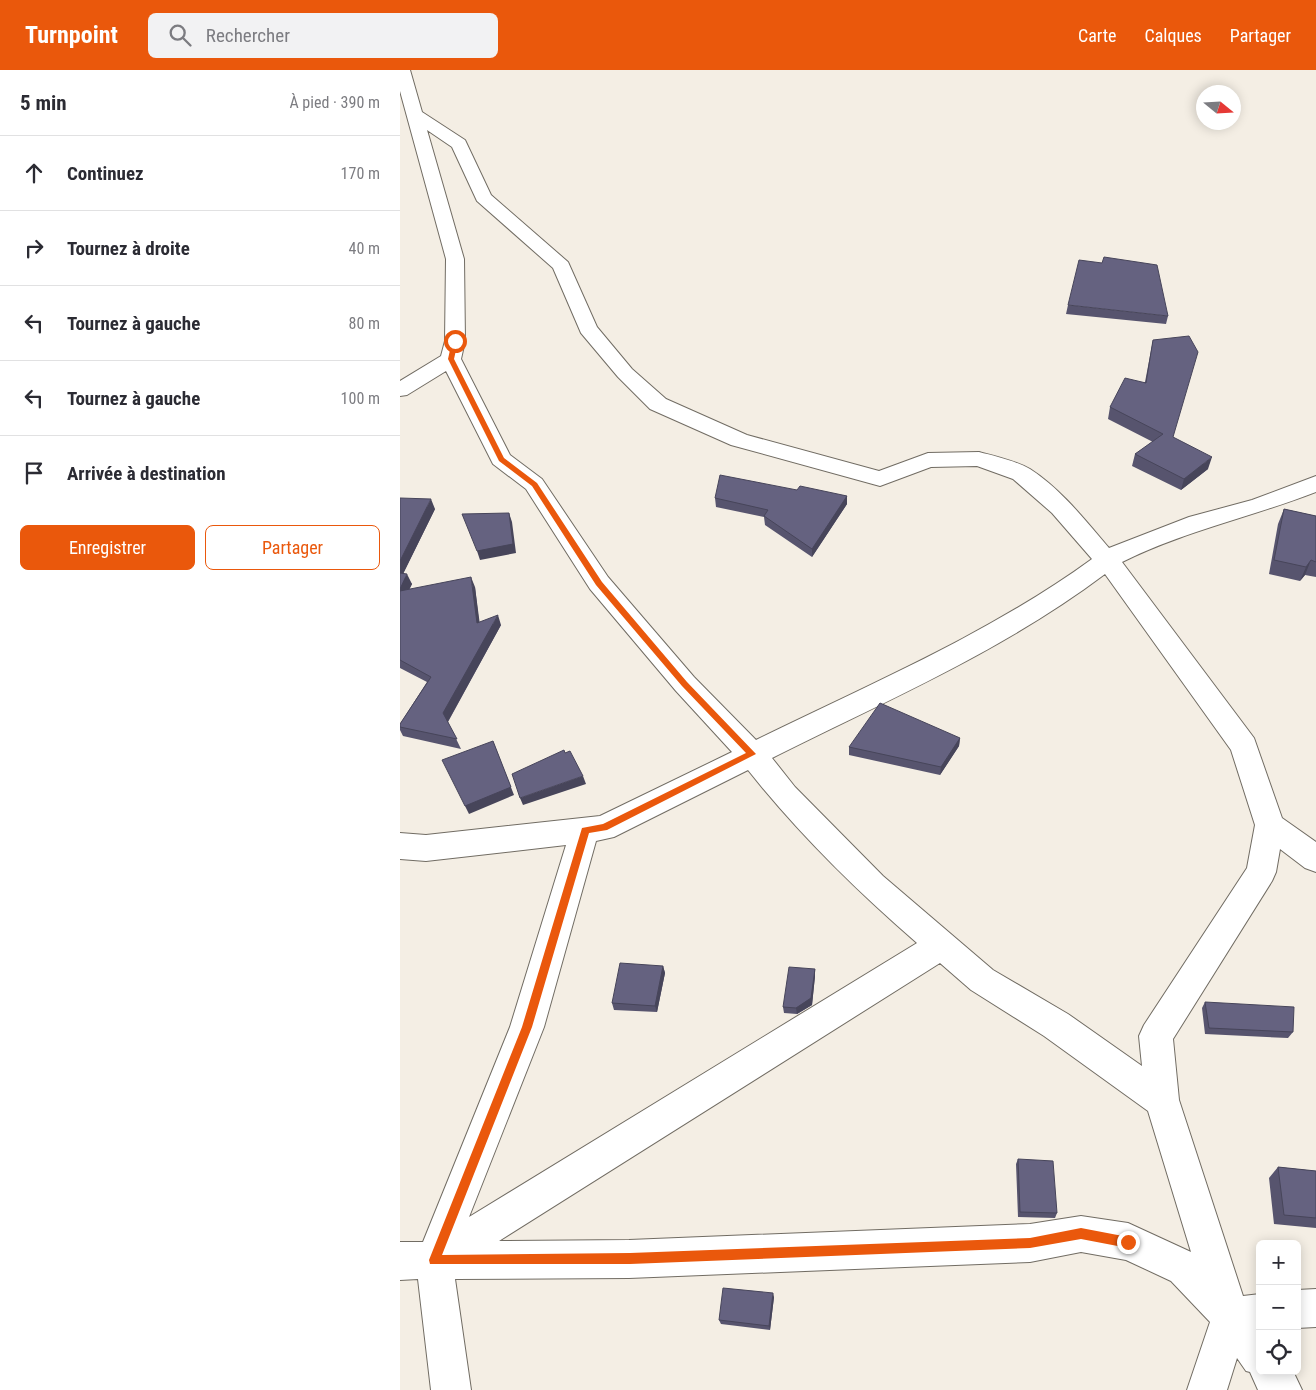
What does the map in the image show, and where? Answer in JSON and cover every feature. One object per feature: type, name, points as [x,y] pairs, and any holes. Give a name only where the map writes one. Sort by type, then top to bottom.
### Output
[{"type":"street","points":[[402,70],[455,259],[455,341],[451,359],[501,459],[534,484],[599,584],[685,684],[752,754],[785,795],[872,884],[982,980],[1056,1025],[1162,1100]]},
{"type":"street","points":[[416,115],[459,144],[483,197],[560,266],[588,329],[625,373],[658,404],[739,440],[880,479],[928,460],[979,459],[1021,474],[1060,506],[1106,560],[1160,630],[1244,746],[1270,825],[1261,872],[1156,1036],[1162,1100],[1199,1221],[1245,1314],[1256,1346]]},
{"type":"street","points":[[400,390],[451,359]]},
{"type":"street","points":[[400,846],[426,848],[604,828],[986,639],[1060,595],[1114,554],[1197,522],[1260,505],[1316,483]]},
{"type":"street","points":[[1270,825],[1316,859]]},
{"type":"street","points":[[451,1390],[417,1261],[527,1027],[585,830]]},
{"type":"street","points":[[417,1261],[942,945]]},
{"type":"street","points":[[417,1261],[630,1259],[1030,1243],[1081,1234],[1128,1242],[1184,1268],[1245,1314]]},
{"type":"street","points":[[1301,1309],[1316,1308]]},
{"type":"street","points":[[1207,1390],[1245,1314]]},
{"type":"street","points":[[1272,1375],[1282,1390]]},
{"type":"building","points":[[1104,257],[1157,265],[1168,316],[1068,305],[1079,260],[1102,263]]},
{"type":"building","points":[[1189,336],[1198,352],[1173,437],[1212,457],[1184,479],[1135,454],[1163,434],[1110,407],[1125,378],[1146,383],[1153,340]]},
{"type":"building","points":[[720,475],[797,490],[800,486],[847,496],[812,549],[764,516],[768,510],[715,498]]},
{"type":"building","points":[[400,498],[431,499],[400,561]]},
{"type":"building","points":[[1284,509],[1316,516],[1316,562],[1311,560],[1306,567],[1274,560]]},
{"type":"building","points":[[509,513],[513,544],[477,551],[462,514]]},
{"type":"building","points":[[400,573],[407,574],[400,589]]},
{"type":"building","points":[[471,577],[477,623],[498,615],[443,713],[457,739],[400,727],[400,724],[431,677],[400,660],[400,591]]},
{"type":"building","points":[[880,703],[960,738],[941,767],[849,747]]},
{"type":"building","points":[[493,741],[511,787],[465,806],[442,760]]},
{"type":"building","points":[[564,750],[565,753],[570,751],[583,776],[520,798],[512,774]]},
{"type":"building","points":[[620,963],[663,966],[655,1006],[612,1003]]},
{"type":"building","points":[[789,967],[815,969],[811,998],[796,1008],[783,1007]]},
{"type":"building","points":[[1205,1002],[1294,1007],[1293,1032],[1209,1028]]},
{"type":"building","points":[[1018,1159],[1053,1161],[1057,1213],[1020,1212]]},
{"type":"building","points":[[1278,1167],[1316,1171],[1316,1218],[1284,1215]]},
{"type":"building","points":[[723,1288],[773,1293],[769,1326],[719,1320]]},
{"type":"route","points":[[455,341],[451,359],[501,459],[534,484],[599,584],[685,684],[752,754],[604,828],[585,830],[527,1027],[434,1260],[630,1259],[1030,1243],[1081,1234],[1128,1242]]}]
